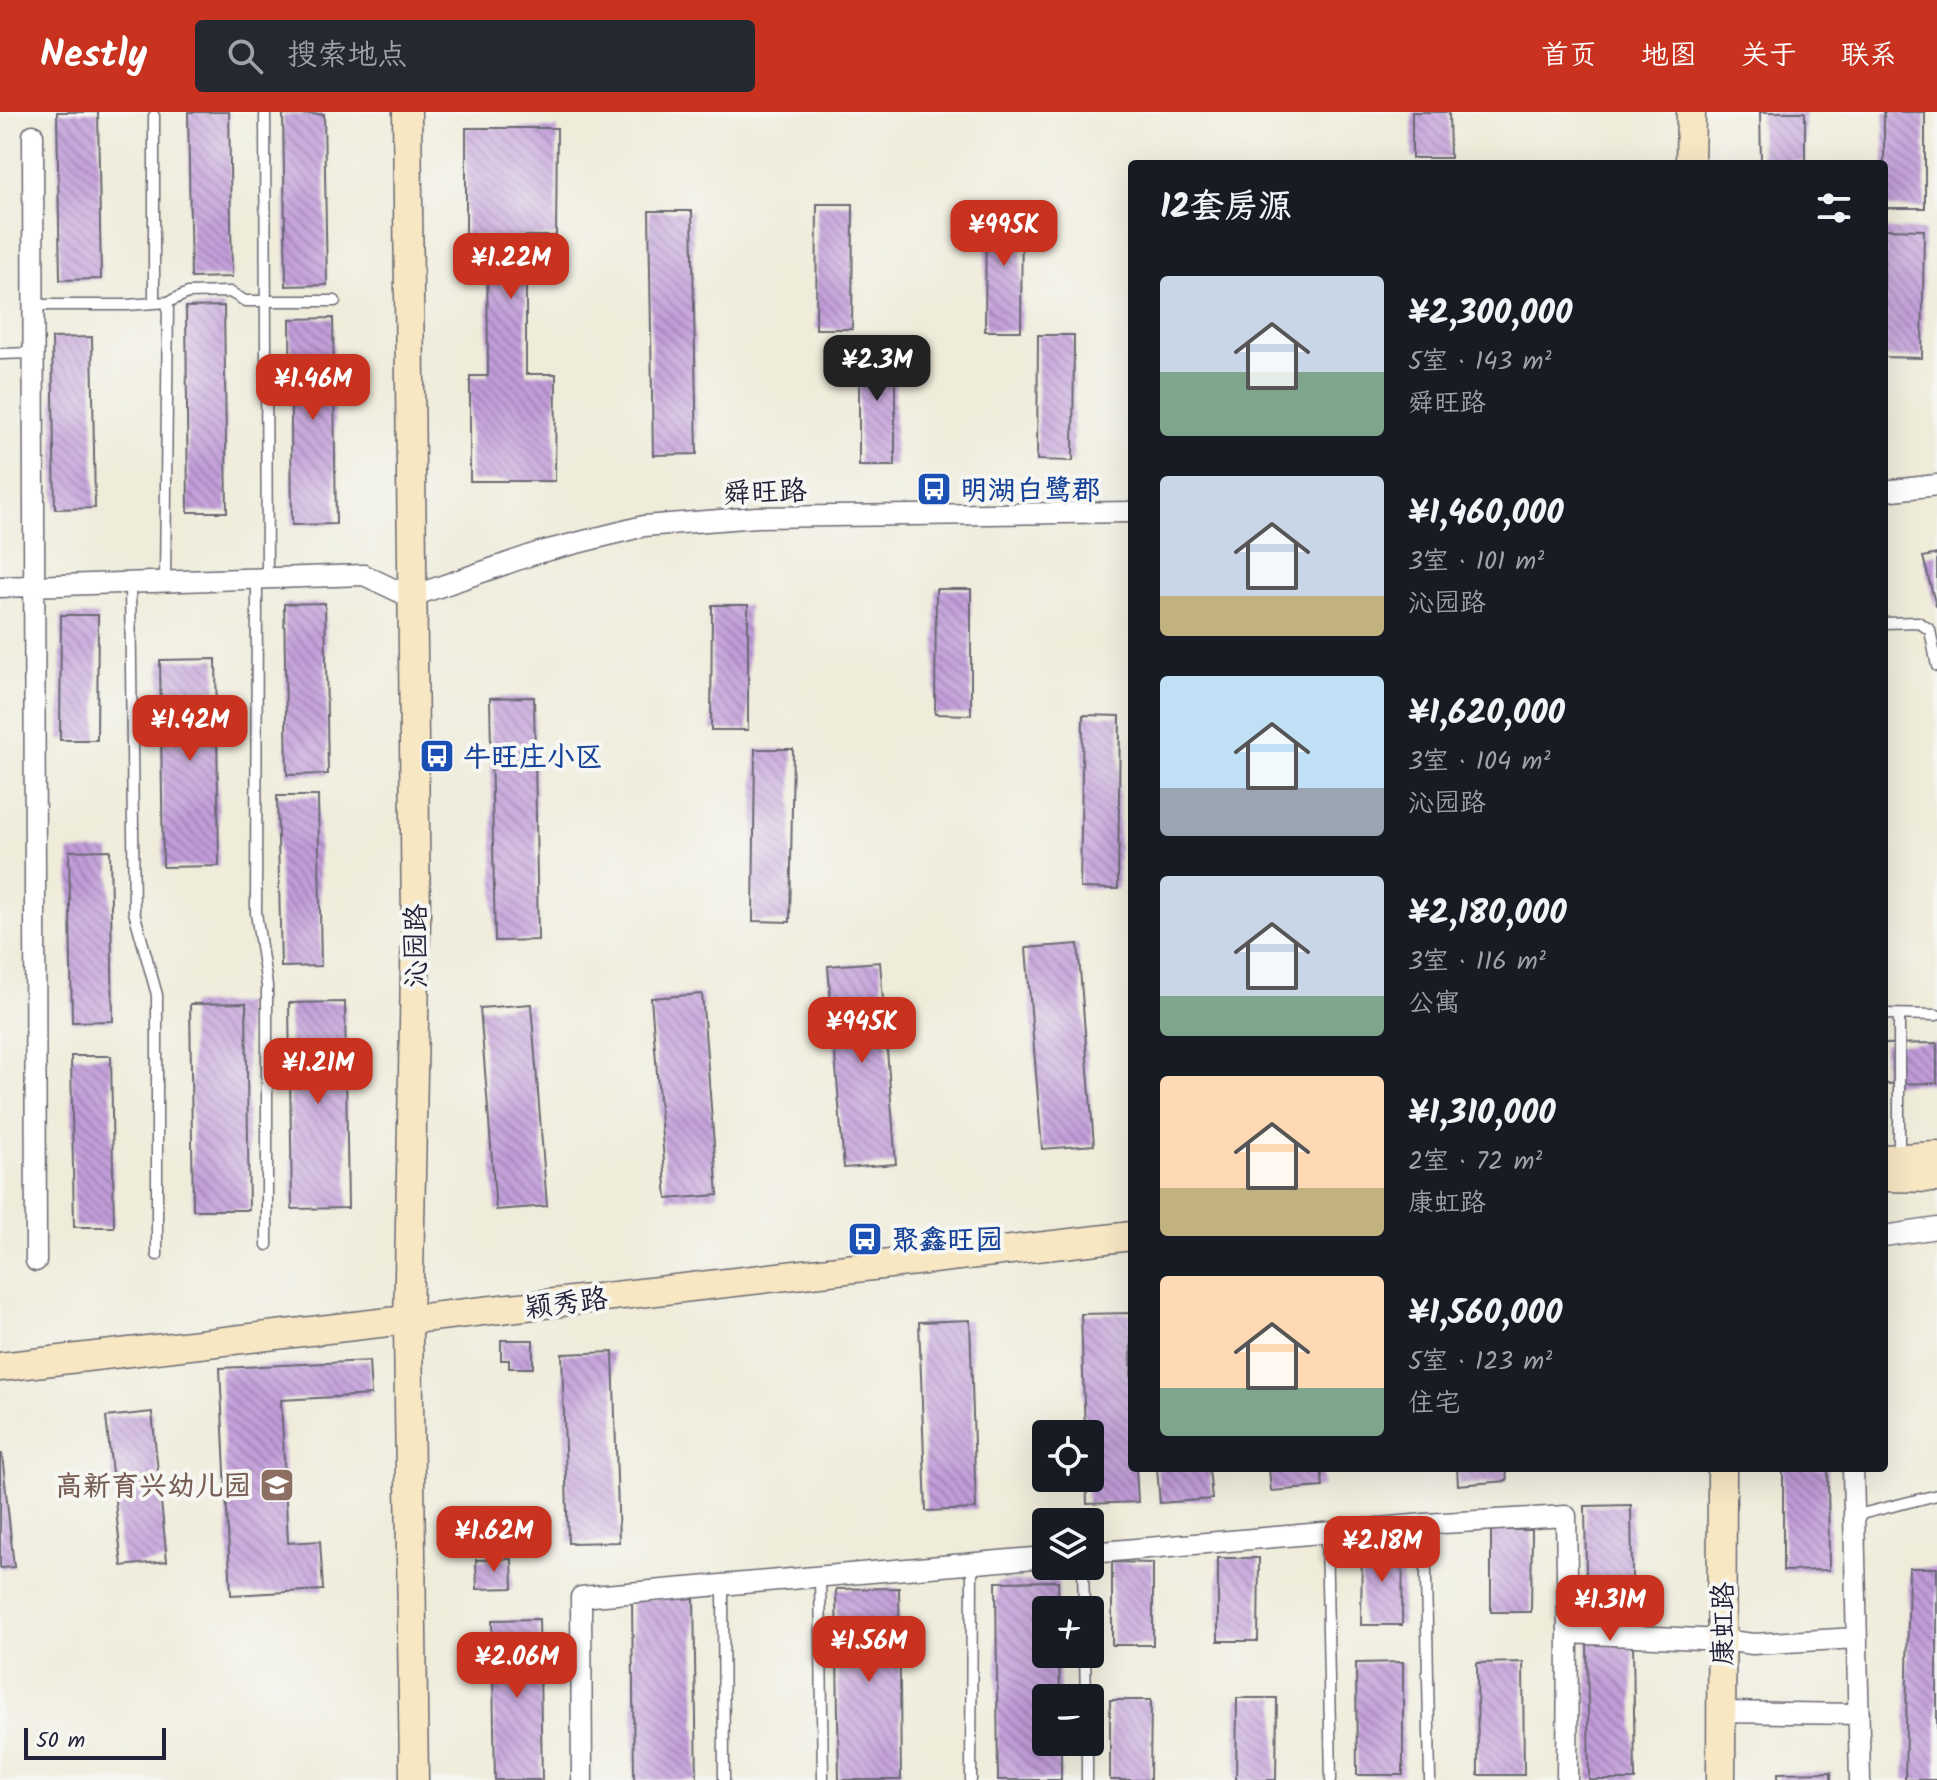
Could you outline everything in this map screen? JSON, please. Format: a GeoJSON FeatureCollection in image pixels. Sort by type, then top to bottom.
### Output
{"type":"FeatureCollection","features":[{"type":"Feature","properties":{"kind":"street","name":"沁园路"},"geometry":{"type":"LineString","coordinates":[[407,112],[416,921],[409,1321],[414,1780]]}},
{"type":"Feature","properties":{"kind":"street"},"geometry":{"type":"LineString","coordinates":[[1690,160],[1691,112]]}},
{"type":"Feature","properties":{"kind":"street"},"geometry":{"type":"LineString","coordinates":[[33,135],[36,1261]]}},
{"type":"Feature","properties":{"kind":"street"},"geometry":{"type":"LineString","coordinates":[[1888,491],[1937,485]]}},
{"type":"Feature","properties":{"kind":"street","name":"舜旺路"},"geometry":{"type":"LineString","coordinates":[[410,597],[537,553],[644,526],[757,517],[1128,512]]}},
{"type":"Feature","properties":{"kind":"street"},"geometry":{"type":"LineString","coordinates":[[0,587],[364,575],[410,597]]}},
{"type":"Feature","properties":{"kind":"street"},"geometry":{"type":"LineString","coordinates":[[1889,1164],[1937,1156]]}},
{"type":"Feature","properties":{"kind":"street"},"geometry":{"type":"LineString","coordinates":[[1889,1164],[1937,1178]]}},
{"type":"Feature","properties":{"kind":"street"},"geometry":{"type":"LineString","coordinates":[[1888,1235],[1937,1228]]}},
{"type":"Feature","properties":{"kind":"street","name":"颖秀路"},"geometry":{"type":"LineString","coordinates":[[0,1367],[1128,1236]]}},
{"type":"Feature","properties":{"kind":"street","name":"康虹路"},"geometry":{"type":"LineString","coordinates":[[1721,1780],[1722,1472]]}},
{"type":"Feature","properties":{"kind":"street"},"geometry":{"type":"LineString","coordinates":[[1853,1472],[1860,1780]]}},
{"type":"Feature","properties":{"kind":"street"},"geometry":{"type":"LineString","coordinates":[[1104,1552],[1425,1524],[1566,1516],[1567,1780]]}},
{"type":"Feature","properties":{"kind":"street"},"geometry":{"type":"LineString","coordinates":[[582,1780],[581,1597],[1032,1559]]}},
{"type":"Feature","properties":{"kind":"street"},"geometry":{"type":"LineString","coordinates":[[1568,1633],[1753,1644],[1857,1638]]}},
{"type":"Feature","properties":{"kind":"street"},"geometry":{"type":"LineString","coordinates":[[1721,1712],[1859,1714]]}},
{"type":"Feature","properties":{"kind":"lane"},"geometry":{"type":"LineString","coordinates":[[154,116],[154,302]]}},
{"type":"Feature","properties":{"kind":"lane"},"geometry":{"type":"LineString","coordinates":[[265,116],[266,301],[256,913],[267,986],[267,1245]]}},
{"type":"Feature","properties":{"kind":"lane"},"geometry":{"type":"LineString","coordinates":[[33,305],[127,305],[168,302],[188,293],[230,292],[245,301],[335,301]]}},
{"type":"Feature","properties":{"kind":"lane"},"geometry":{"type":"LineString","coordinates":[[165,581],[168,302]]}},
{"type":"Feature","properties":{"kind":"lane"},"geometry":{"type":"LineString","coordinates":[[0,354],[33,353]]}},
{"type":"Feature","properties":{"kind":"lane"},"geometry":{"type":"LineString","coordinates":[[130,583],[134,912],[157,995],[157,1255]]}},
{"type":"Feature","properties":{"kind":"lane"},"geometry":{"type":"LineString","coordinates":[[1888,623],[1918,622],[1930,630],[1937,666]]}},
{"type":"Feature","properties":{"kind":"lane"},"geometry":{"type":"LineString","coordinates":[[1888,1014],[1937,1015]]}},
{"type":"Feature","properties":{"kind":"lane"},"geometry":{"type":"LineString","coordinates":[[1889,1164],[1899,1015]]}},
{"type":"Feature","properties":{"kind":"lane"},"geometry":{"type":"LineString","coordinates":[[1853,1516],[1937,1495]]}},
{"type":"Feature","properties":{"kind":"lane"},"geometry":{"type":"LineString","coordinates":[[1425,1524],[1430,1780]]}},
{"type":"Feature","properties":{"kind":"lane"},"geometry":{"type":"LineString","coordinates":[[1326,1532],[1331,1780]]}},
{"type":"Feature","properties":{"kind":"lane"},"geometry":{"type":"LineString","coordinates":[[971,1780],[972,1565]]}},
{"type":"Feature","properties":{"kind":"lane"},"geometry":{"type":"LineString","coordinates":[[820,1577],[823,1780]]}},
{"type":"Feature","properties":{"kind":"lane"},"geometry":{"type":"LineString","coordinates":[[723,1585],[724,1780]]}},
{"type":"Feature","properties":{"kind":"lane"},"geometry":{"type":"LineString","coordinates":[[1087,1756],[1087,1780]]}},
{"type":"Feature","properties":{"kind":"building"},"geometry":{"type":"Polygon","coordinates":[[[57,112],[98,112],[101,279],[60,280],[57,112]]]}},
{"type":"Feature","properties":{"kind":"building"},"geometry":{"type":"Polygon","coordinates":[[[188,112],[229,112],[232,277],[191,278],[188,112]]]}},
{"type":"Feature","properties":{"kind":"building"},"geometry":{"type":"Polygon","coordinates":[[[1412,112],[1449,112],[1450,158],[1412,158],[1412,112]]]}},
{"type":"Feature","properties":{"kind":"building"},"geometry":{"type":"Polygon","coordinates":[[[1760,112],[1805,112],[1805,160],[1761,160],[1760,112]]]}},
{"type":"Feature","properties":{"kind":"building"},"geometry":{"type":"Polygon","coordinates":[[[1884,112],[1925,112],[1925,208],[1888,208],[1888,160],[1884,160],[1884,112]]]}},
{"type":"Feature","properties":{"kind":"building"},"geometry":{"type":"Polygon","coordinates":[[[324,114],[327,285],[286,286],[283,115],[324,114]]]}},
{"type":"Feature","properties":{"kind":"building"},"geometry":{"type":"Polygon","coordinates":[[[466,128],[557,128],[556,236],[526,236],[526,374],[556,374],[555,481],[470,481],[470,376],[488,376],[487,236],[466,236],[466,128]]]}},
{"type":"Feature","properties":{"kind":"building"},"geometry":{"type":"Polygon","coordinates":[[[817,204],[853,204],[852,329],[816,329],[817,204]]]}},
{"type":"Feature","properties":{"kind":"building"},"geometry":{"type":"Polygon","coordinates":[[[986,206],[1022,206],[1021,331],[985,331],[986,206]]]}},
{"type":"Feature","properties":{"kind":"building"},"geometry":{"type":"Polygon","coordinates":[[[649,211],[692,211],[697,454],[653,455],[649,211]]]}},
{"type":"Feature","properties":{"kind":"building"},"geometry":{"type":"Polygon","coordinates":[[[1888,229],[1924,230],[1922,358],[1888,357],[1888,229]]]}},
{"type":"Feature","properties":{"kind":"building"},"geometry":{"type":"Polygon","coordinates":[[[224,306],[227,512],[188,512],[186,307],[224,306]]]}},
{"type":"Feature","properties":{"kind":"building"},"geometry":{"type":"Polygon","coordinates":[[[333,318],[336,524],[292,525],[290,319],[333,318]]]}},
{"type":"Feature","properties":{"kind":"building"},"geometry":{"type":"Polygon","coordinates":[[[1038,335],[1074,335],[1073,461],[1037,460],[1038,335]]]}},
{"type":"Feature","properties":{"kind":"building"},"geometry":{"type":"Polygon","coordinates":[[[92,337],[95,508],[55,509],[52,338],[92,337]]]}},
{"type":"Feature","properties":{"kind":"building"},"geometry":{"type":"Polygon","coordinates":[[[895,340],[895,466],[859,466],[859,341],[895,340]]]}},
{"type":"Feature","properties":{"kind":"building"},"geometry":{"type":"Polygon","coordinates":[[[1937,554],[1937,606],[1936,606],[1923,557],[1937,554]]]}},
{"type":"Feature","properties":{"kind":"building"},"geometry":{"type":"Polygon","coordinates":[[[936,589],[971,589],[971,715],[935,714],[936,589]]]}},
{"type":"Feature","properties":{"kind":"building"},"geometry":{"type":"Polygon","coordinates":[[[325,603],[328,774],[287,775],[284,604],[325,603]]]}},
{"type":"Feature","properties":{"kind":"building"},"geometry":{"type":"Polygon","coordinates":[[[712,605],[748,605],[748,730],[711,730],[712,605]]]}},
{"type":"Feature","properties":{"kind":"building"},"geometry":{"type":"Polygon","coordinates":[[[61,615],[98,615],[97,740],[60,740],[61,615]]]}},
{"type":"Feature","properties":{"kind":"building"},"geometry":{"type":"Polygon","coordinates":[[[216,659],[219,866],[163,867],[160,660],[216,659]]]}},
{"type":"Feature","properties":{"kind":"building"},"geometry":{"type":"Polygon","coordinates":[[[534,697],[538,940],[495,941],[490,698],[534,697]]]}},
{"type":"Feature","properties":{"kind":"building"},"geometry":{"type":"Polygon","coordinates":[[[1083,715],[1120,716],[1118,889],[1080,888],[1083,715]]]}},
{"type":"Feature","properties":{"kind":"building"},"geometry":{"type":"Polygon","coordinates":[[[755,749],[793,749],[790,922],[753,921],[755,749]]]}},
{"type":"Feature","properties":{"kind":"building"},"geometry":{"type":"Polygon","coordinates":[[[277,796],[318,796],[321,966],[281,967],[277,796]]]}},
{"type":"Feature","properties":{"kind":"building"},"geometry":{"type":"Polygon","coordinates":[[[110,850],[113,1021],[72,1022],[69,851],[110,850]]]}},
{"type":"Feature","properties":{"kind":"building"},"geometry":{"type":"Polygon","coordinates":[[[1078,944],[1094,1145],[1042,1149],[1026,948],[1078,944]]]}},
{"type":"Feature","properties":{"kind":"building"},"geometry":{"type":"Polygon","coordinates":[[[880,962],[896,1164],[844,1168],[828,966],[880,962]]]}},
{"type":"Feature","properties":{"kind":"building"},"geometry":{"type":"Polygon","coordinates":[[[702,994],[718,1195],[667,1199],[651,998],[702,994]]]}},
{"type":"Feature","properties":{"kind":"building"},"geometry":{"type":"Polygon","coordinates":[[[345,1002],[348,1208],[292,1209],[289,1003],[345,1002]]]}},
{"type":"Feature","properties":{"kind":"building"},"geometry":{"type":"Polygon","coordinates":[[[246,1003],[249,1210],[193,1210],[190,1004],[246,1003]]]}},
{"type":"Feature","properties":{"kind":"building"},"geometry":{"type":"Polygon","coordinates":[[[531,1004],[547,1206],[496,1210],[480,1008],[531,1004]]]}},
{"type":"Feature","properties":{"kind":"building"},"geometry":{"type":"Polygon","coordinates":[[[1937,1043],[1937,1083],[1888,1084],[1888,1044],[1937,1043]]]}},
{"type":"Feature","properties":{"kind":"building"},"geometry":{"type":"Polygon","coordinates":[[[71,1056],[111,1056],[114,1227],[74,1227],[71,1056]]]}},
{"type":"Feature","properties":{"kind":"building"},"geometry":{"type":"Polygon","coordinates":[[[1128,1313],[1128,1472],[1136,1472],[1138,1502],[1087,1504],[1087,1492],[1104,1492],[1104,1420],[1085,1420],[1081,1314],[1128,1313]]]}},
{"type":"Feature","properties":{"kind":"building"},"geometry":{"type":"Polygon","coordinates":[[[970,1320],[976,1509],[926,1511],[919,1322],[970,1320]]]}},
{"type":"Feature","properties":{"kind":"building"},"geometry":{"type":"Polygon","coordinates":[[[501,1340],[533,1340],[533,1368],[509,1368],[509,1360],[501,1360],[501,1340]]]}},
{"type":"Feature","properties":{"kind":"building"},"geometry":{"type":"Polygon","coordinates":[[[613,1352],[619,1542],[568,1543],[562,1354],[613,1352]]]}},
{"type":"Feature","properties":{"kind":"building"},"geometry":{"type":"Polygon","coordinates":[[[369,1361],[371,1395],[281,1400],[288,1543],[320,1541],[323,1590],[231,1595],[220,1368],[369,1361]]]}},
{"type":"Feature","properties":{"kind":"building"},"geometry":{"type":"Polygon","coordinates":[[[152,1412],[167,1561],[122,1566],[106,1417],[152,1412]]]}},
{"type":"Feature","properties":{"kind":"building"},"geometry":{"type":"Polygon","coordinates":[[[0,1454],[14,1567],[0,1568],[0,1454]]]}},
{"type":"Feature","properties":{"kind":"building"},"geometry":{"type":"Polygon","coordinates":[[[1157,1472],[1209,1472],[1212,1499],[1160,1503],[1157,1472]]]}},
{"type":"Feature","properties":{"kind":"building"},"geometry":{"type":"Polygon","coordinates":[[[1269,1472],[1321,1472],[1323,1487],[1271,1491],[1269,1472]]]}},
{"type":"Feature","properties":{"kind":"building"},"geometry":{"type":"Polygon","coordinates":[[[1457,1472],[1506,1472],[1507,1481],[1458,1485],[1457,1472]]]}},
{"type":"Feature","properties":{"kind":"building"},"geometry":{"type":"Polygon","coordinates":[[[1783,1472],[1828,1472],[1829,1570],[1783,1571],[1783,1472]]]}},
{"type":"Feature","properties":{"kind":"building"},"geometry":{"type":"Polygon","coordinates":[[[1631,1505],[1635,1780],[1589,1780],[1585,1506],[1631,1505]]]}},
{"type":"Feature","properties":{"kind":"building"},"geometry":{"type":"Polygon","coordinates":[[[1491,1530],[1532,1530],[1531,1612],[1491,1612],[1491,1530]]]}},
{"type":"Feature","properties":{"kind":"building"},"geometry":{"type":"Polygon","coordinates":[[[1362,1542],[1403,1542],[1402,1625],[1361,1625],[1362,1542]]]}},
{"type":"Feature","properties":{"kind":"building"},"geometry":{"type":"Polygon","coordinates":[[[1218,1558],[1259,1558],[1258,1641],[1218,1641],[1218,1558]]]}},
{"type":"Feature","properties":{"kind":"building"},"geometry":{"type":"Polygon","coordinates":[[[512,1559],[513,1588],[477,1589],[476,1560],[512,1559]]]}},
{"type":"Feature","properties":{"kind":"building"},"geometry":{"type":"Polygon","coordinates":[[[1112,1562],[1153,1563],[1153,1645],[1112,1645],[1112,1562]]]}},
{"type":"Feature","properties":{"kind":"building"},"geometry":{"type":"Polygon","coordinates":[[[1909,1568],[1937,1568],[1937,1780],[1905,1780],[1909,1568]]]}},
{"type":"Feature","properties":{"kind":"building"},"geometry":{"type":"Polygon","coordinates":[[[1058,1581],[1059,1596],[1032,1596],[1032,1668],[1059,1668],[1060,1684],[1032,1684],[1032,1756],[1061,1756],[1061,1780],[998,1780],[996,1582],[1058,1581]]]}},
{"type":"Feature","properties":{"kind":"building"},"geometry":{"type":"Polygon","coordinates":[[[899,1588],[901,1780],[839,1780],[836,1589],[899,1588]]]}},
{"type":"Feature","properties":{"kind":"building"},"geometry":{"type":"Polygon","coordinates":[[[694,1598],[697,1780],[634,1780],[632,1599],[694,1598]]]}},
{"type":"Feature","properties":{"kind":"building"},"geometry":{"type":"Polygon","coordinates":[[[539,1619],[542,1780],[495,1780],[492,1620],[539,1619]]]}},
{"type":"Feature","properties":{"kind":"building"},"geometry":{"type":"Polygon","coordinates":[[[1403,1662],[1403,1775],[1357,1775],[1356,1663],[1403,1662]]]}},
{"type":"Feature","properties":{"kind":"building"},"geometry":{"type":"Polygon","coordinates":[[[1523,1662],[1524,1775],[1478,1775],[1477,1663],[1523,1662]]]}},
{"type":"Feature","properties":{"kind":"building"},"geometry":{"type":"Polygon","coordinates":[[[1237,1698],[1277,1698],[1276,1780],[1236,1780],[1237,1698]]]}},
{"type":"Feature","properties":{"kind":"building"},"geometry":{"type":"Polygon","coordinates":[[[1110,1700],[1151,1700],[1150,1780],[1110,1780],[1110,1700]]]}},
{"type":"Feature","properties":{"kind":"building"},"geometry":{"type":"Polygon","coordinates":[[[1831,1772],[1831,1780],[1778,1780],[1778,1773],[1831,1772]]]}},
{"type":"Feature","properties":{"kind":"place","name":"明湖白鹭郡"},"geometry":{"type":"Point","coordinates":[934,489]}},
{"type":"Feature","properties":{"kind":"place","name":"牛旺庄小区"},"geometry":{"type":"Point","coordinates":[437,756]}},
{"type":"Feature","properties":{"kind":"place","name":"聚鑫旺园"},"geometry":{"type":"Point","coordinates":[865,1239]}},
{"type":"Feature","properties":{"kind":"place","name":"高新育兴幼儿园"},"geometry":{"type":"Point","coordinates":[277,1485]}}]}
